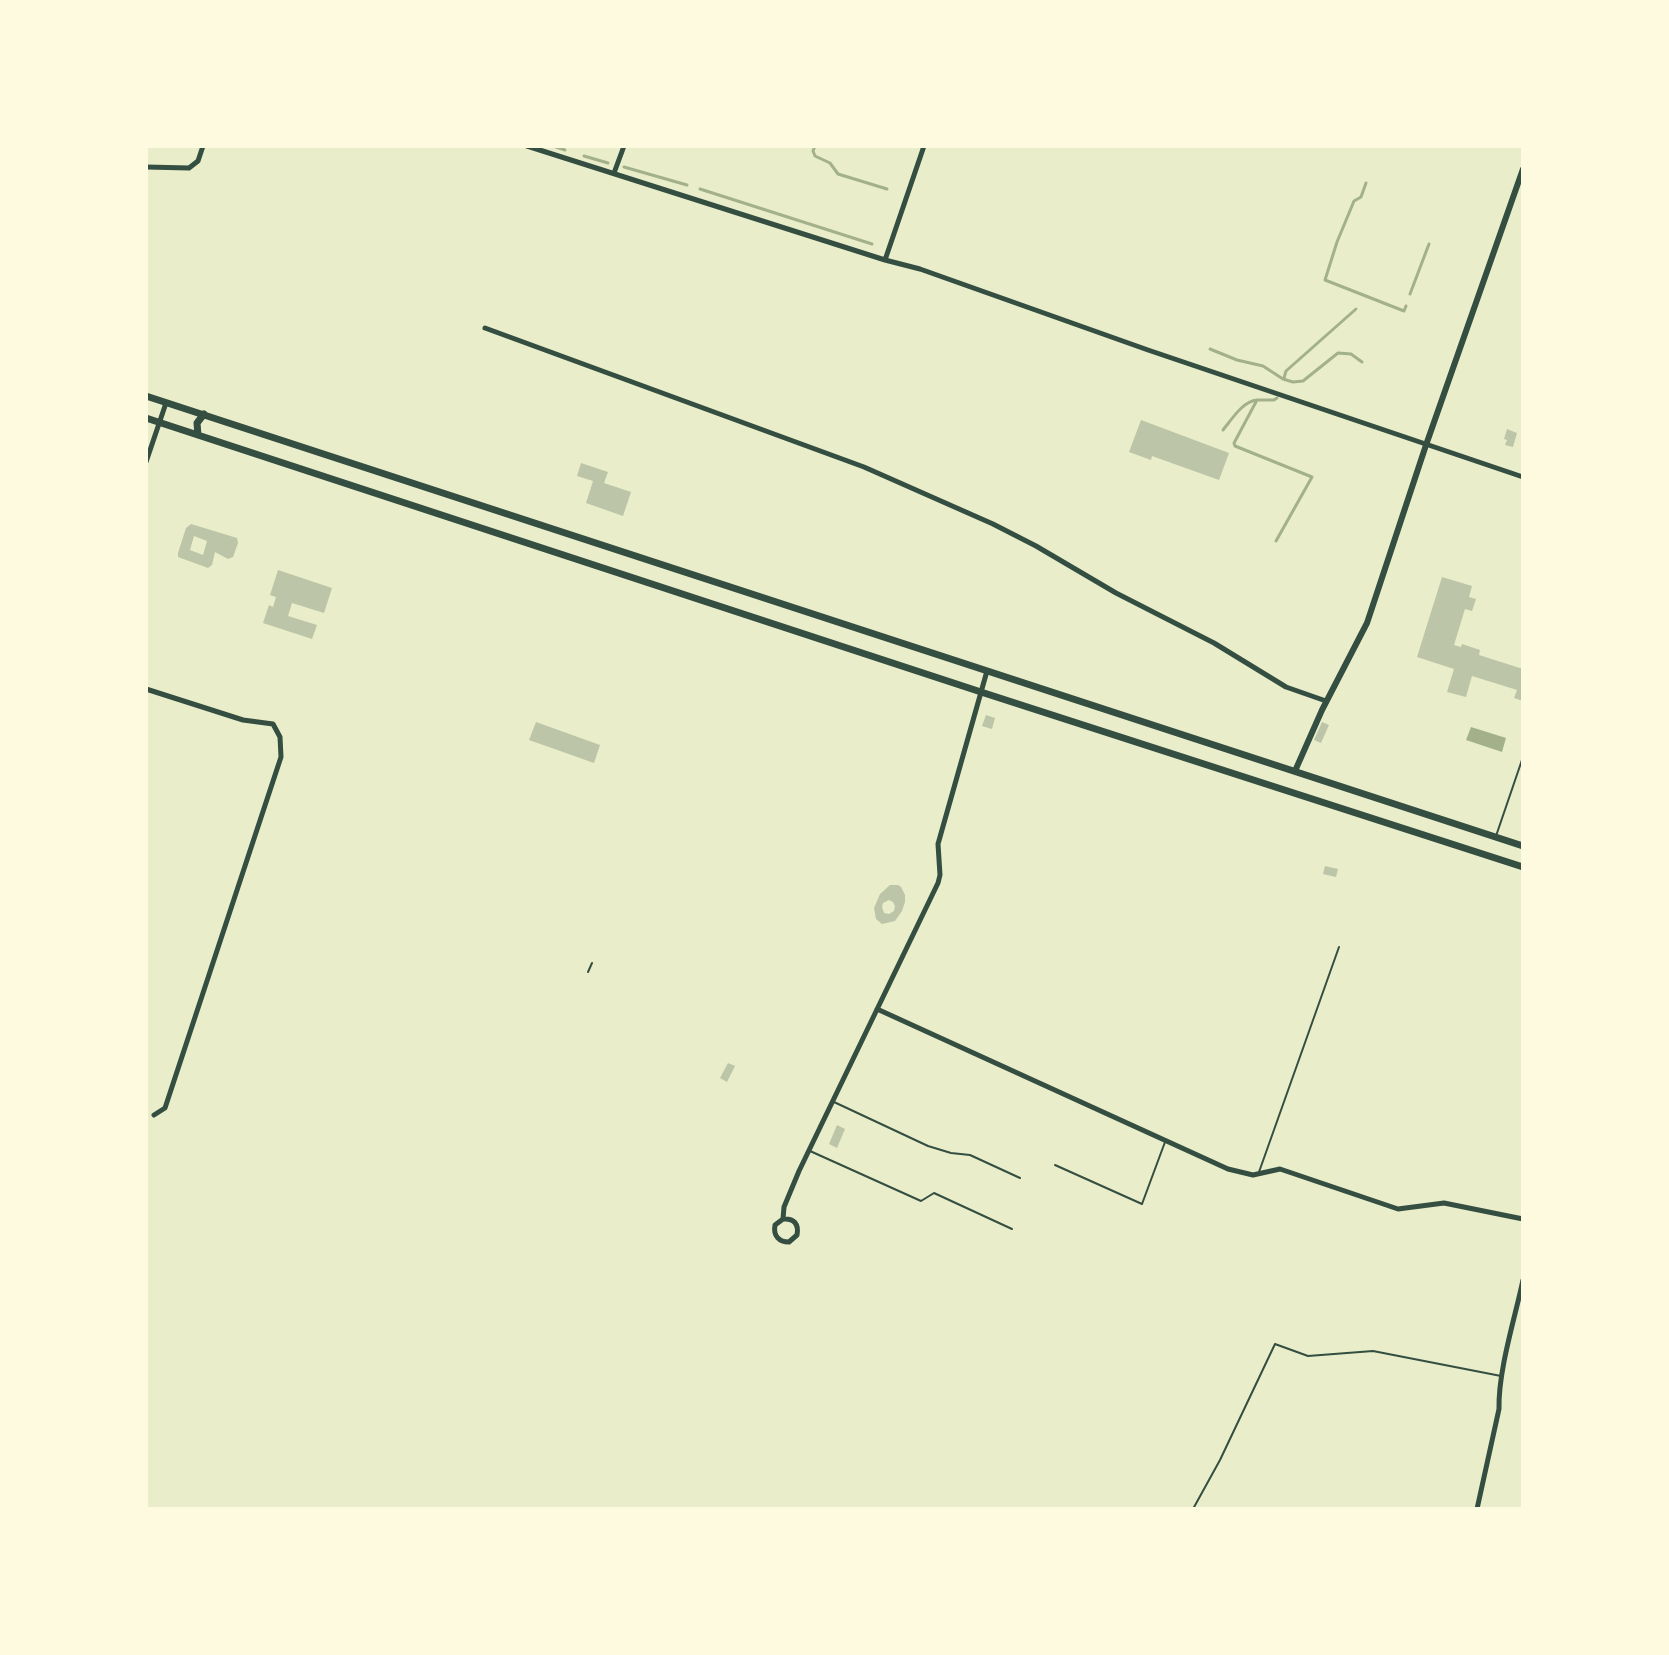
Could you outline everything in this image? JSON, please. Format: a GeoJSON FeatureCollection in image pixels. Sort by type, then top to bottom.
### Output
{"type":"FeatureCollection","features":[{"type":"Feature","properties":{"kind":"main road"},"geometry":{"type":"LineString","coordinates":[[146,396],[1523,846]]}},
{"type":"Feature","properties":{"kind":"main road"},"geometry":{"type":"LineString","coordinates":[[198,435],[197,423],[204,414]]}},
{"type":"Feature","properties":{"kind":"main road"},"geometry":{"type":"LineString","coordinates":[[146,418],[1523,867]]}},
{"type":"Feature","properties":{"kind":"street"},"geometry":{"type":"LineString","coordinates":[[146,167],[189,168],[198,161],[203,146]]}},
{"type":"Feature","properties":{"kind":"street"},"geometry":{"type":"LineString","coordinates":[[527,146],[920,269],[1523,477]]}},
{"type":"Feature","properties":{"kind":"street"},"geometry":{"type":"LineString","coordinates":[[614,173],[624,146]]}},
{"type":"Feature","properties":{"kind":"street"},"geometry":{"type":"LineString","coordinates":[[885,260],[924,146]]}},
{"type":"Feature","properties":{"kind":"street"},"geometry":{"type":"LineString","coordinates":[[1295,771],[1326,701],[1367,623],[1523,169]]}},
{"type":"Feature","properties":{"kind":"street"},"geometry":{"type":"LineString","coordinates":[[485,328],[864,467],[958,508],[1036,546],[1116,593],[1214,643],[1286,687],[1326,701]]}},
{"type":"Feature","properties":{"kind":"street"},"geometry":{"type":"LineString","coordinates":[[146,462],[166,402]]}},
{"type":"Feature","properties":{"kind":"street"},"geometry":{"type":"LineString","coordinates":[[783,1219],[784,1207],[809,1151],[938,883],[938,844],[987,670]]}},
{"type":"Feature","properties":{"kind":"street"},"geometry":{"type":"LineString","coordinates":[[146,689],[243,720],[273,724],[280,737],[281,757],[165,1108],[154,1115]]}},
{"type":"Feature","properties":{"kind":"street"},"geometry":{"type":"LineString","coordinates":[[877,1009],[1228,1169],[1247,1175],[1280,1169],[1398,1209],[1444,1203],[1523,1219]]}},
{"type":"Feature","properties":{"kind":"street"},"geometry":{"type":"LineString","coordinates":[[783,1219],[793,1220],[798,1230],[789,1242],[779,1240],[774,1231],[778,1221],[783,1219]]}},
{"type":"Feature","properties":{"kind":"street"},"geometry":{"type":"LineString","coordinates":[[1477,1509],[1523,1280]]}},
{"type":"Feature","properties":{"kind":"lane"},"geometry":{"type":"LineString","coordinates":[[1496,837],[1523,757]]}},
{"type":"Feature","properties":{"kind":"lane"},"geometry":{"type":"LineString","coordinates":[[1259,1172],[1339,947]]}},
{"type":"Feature","properties":{"kind":"lane"},"geometry":{"type":"LineString","coordinates":[[588,972],[592,963]]}},
{"type":"Feature","properties":{"kind":"lane"},"geometry":{"type":"LineString","coordinates":[[833,1102],[928,1146],[970,1155],[1020,1178]]}},
{"type":"Feature","properties":{"kind":"lane"},"geometry":{"type":"LineString","coordinates":[[1055,1165],[1142,1204],[1165,1141]]}},
{"type":"Feature","properties":{"kind":"lane"},"geometry":{"type":"LineString","coordinates":[[809,1151],[921,1201],[934,1193],[1012,1229]]}},
{"type":"Feature","properties":{"kind":"lane"},"geometry":{"type":"LineString","coordinates":[[1193,1509],[1275,1344],[1308,1356],[1373,1351],[1502,1376]]}},
{"type":"Feature","properties":{"kind":"shaded area"},"geometry":{"type":"Polygon","coordinates":[[[1471,727],[1506,738],[1502,752],[1466,740],[1471,727]]]}},
{"type":"Feature","properties":{"kind":"building"},"geometry":{"type":"Polygon","coordinates":[[[1141,420],[1229,453],[1219,480],[1152,456],[1151,460],[1129,452],[1141,420]]]}},
{"type":"Feature","properties":{"kind":"building"},"geometry":{"type":"Polygon","coordinates":[[[1507,429],[1517,433],[1513,447],[1505,445],[1507,429]]]}},
{"type":"Feature","properties":{"kind":"building"},"geometry":{"type":"Polygon","coordinates":[[[581,463],[608,472],[604,483],[631,492],[623,516],[586,503],[593,481],[577,476],[581,463]]]}},
{"type":"Feature","properties":{"kind":"building"},"geometry":{"type":"Polygon","coordinates":[[[191,524],[237,538],[233,557],[228,559],[215,552],[212,565],[208,568],[178,557],[186,528],[191,524]],[[194,536],[190,550],[203,555],[207,541],[194,536]]]}},
{"type":"Feature","properties":{"kind":"building"},"geometry":{"type":"Polygon","coordinates":[[[278,570],[332,588],[324,613],[292,603],[288,616],[317,625],[312,639],[263,623],[269,605],[273,607],[276,597],[270,595],[278,570]]]}},
{"type":"Feature","properties":{"kind":"building"},"geometry":{"type":"Polygon","coordinates":[[[1442,577],[1472,586],[1469,597],[1476,599],[1472,611],[1465,609],[1454,645],[1461,647],[1462,644],[1480,650],[1479,655],[1523,669],[1523,701],[1514,698],[1517,690],[1472,676],[1466,697],[1447,692],[1454,669],[1417,657],[1442,577]]]}},
{"type":"Feature","properties":{"kind":"building"},"geometry":{"type":"Polygon","coordinates":[[[986,715],[995,718],[992,729],[982,726],[986,715]]]}},
{"type":"Feature","properties":{"kind":"building"},"geometry":{"type":"Polygon","coordinates":[[[536,722],[600,745],[594,763],[529,740],[536,722]]]}},
{"type":"Feature","properties":{"kind":"building"},"geometry":{"type":"Polygon","coordinates":[[[1322,722],[1329,725],[1321,743],[1314,740],[1322,722]]]}},
{"type":"Feature","properties":{"kind":"building"},"geometry":{"type":"Polygon","coordinates":[[[1325,866],[1338,869],[1336,877],[1323,874],[1325,866]]]}},
{"type":"Feature","properties":{"kind":"building"},"geometry":{"type":"Polygon","coordinates":[[[890,885],[901,887],[905,902],[895,921],[882,924],[876,919],[874,908],[880,894],[890,885]],[[893,902],[883,903],[884,913],[894,911],[893,902]]]}},
{"type":"Feature","properties":{"kind":"building"},"geometry":{"type":"Polygon","coordinates":[[[728,1063],[735,1066],[727,1082],[720,1078],[728,1063]]]}},
{"type":"Feature","properties":{"kind":"building"},"geometry":{"type":"Polygon","coordinates":[[[837,1125],[845,1129],[837,1148],[829,1144],[837,1125]]]}},
{"type":"Feature","properties":{"kind":"waterway"},"geometry":{"type":"LineString","coordinates":[[553,146],[565,150]]}},
{"type":"Feature","properties":{"kind":"waterway"},"geometry":{"type":"LineString","coordinates":[[815,146],[815,156],[830,163],[838,174],[887,189]]}},
{"type":"Feature","properties":{"kind":"waterway"},"geometry":{"type":"LineString","coordinates":[[584,156],[608,163]]}},
{"type":"Feature","properties":{"kind":"waterway"},"geometry":{"type":"LineString","coordinates":[[624,167],[687,185]]}},
{"type":"Feature","properties":{"kind":"waterway"},"geometry":{"type":"LineString","coordinates":[[1366,183],[1361,197],[1354,201],[1325,280],[1404,311],[1406,306]]}},
{"type":"Feature","properties":{"kind":"waterway"},"geometry":{"type":"LineString","coordinates":[[700,189],[872,244]]}},
{"type":"Feature","properties":{"kind":"waterway"},"geometry":{"type":"LineString","coordinates":[[1410,294],[1429,244]]}},
{"type":"Feature","properties":{"kind":"waterway"},"geometry":{"type":"LineString","coordinates":[[1284,378],[1286,371],[1356,309]]}},
{"type":"Feature","properties":{"kind":"waterway"},"geometry":{"type":"LineString","coordinates":[[1210,349],[1263,366],[1293,382],[1303,381],[1338,353],[1351,354],[1362,362]]}},
{"type":"Feature","properties":{"kind":"waterway"},"geometry":{"type":"LineString","coordinates":[[1276,541],[1312,477],[1234,443],[1257,400],[1277,398]]}},
{"type":"Feature","properties":{"kind":"waterway"},"geometry":{"type":"LineString","coordinates":[[1223,430],[1242,407],[1257,400]]}}]}
